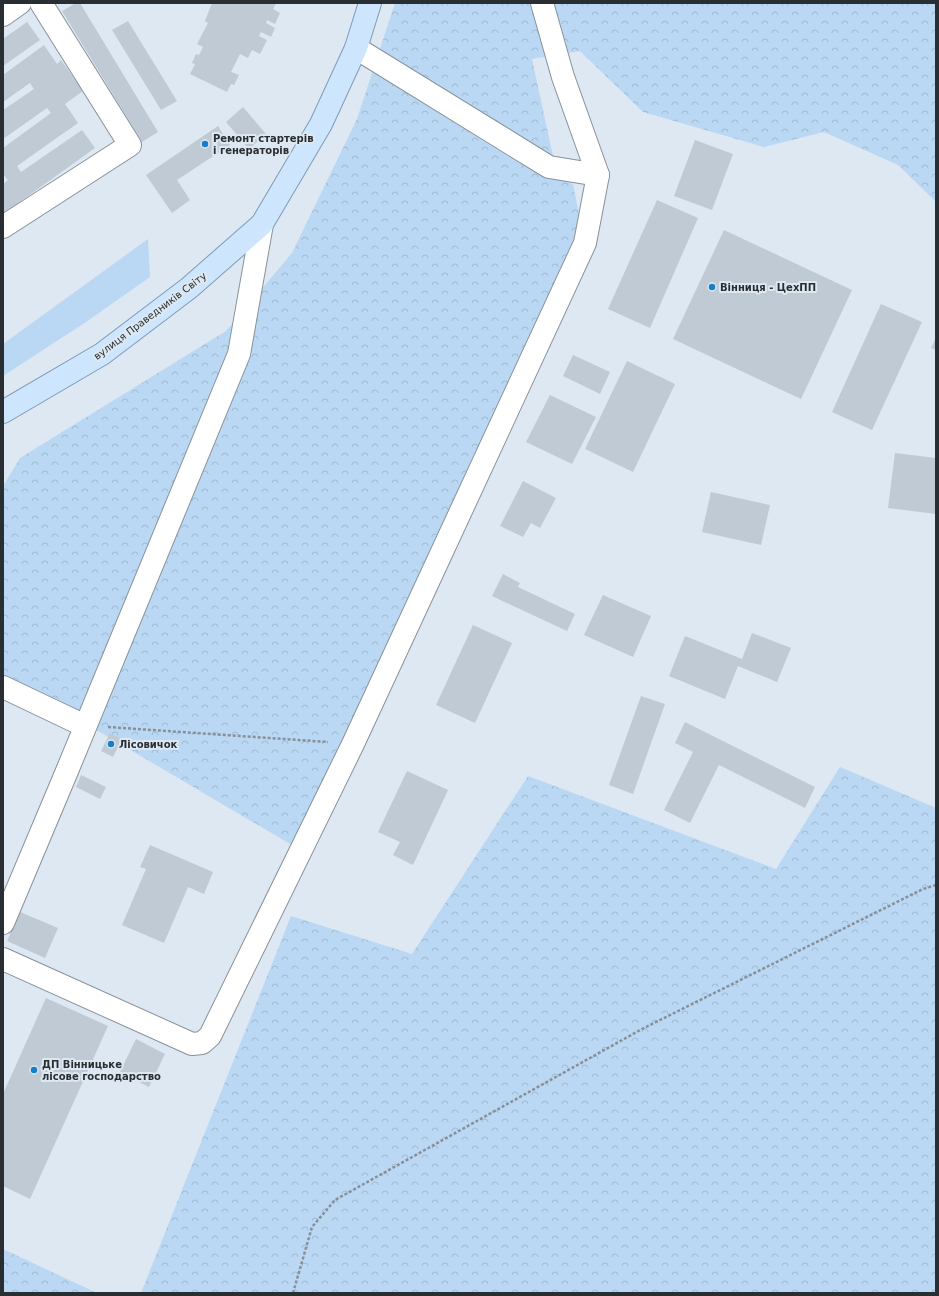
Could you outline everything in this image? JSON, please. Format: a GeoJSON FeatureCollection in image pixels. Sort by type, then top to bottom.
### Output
{"type":"FeatureCollection","features":[{"type":"Feature","properties":{"kind":"main road","name":"вулиця Праведників Світу"},"geometry":{"type":"LineString","coordinates":[[3,412],[102,354],[189,288],[262,224],[321,124],[356,48],[370,3]]}},
{"type":"Feature","properties":{"kind":"lane"},"geometry":{"type":"LineString","coordinates":[[3,15],[20,3]]}},
{"type":"Feature","properties":{"kind":"lane"},"geometry":{"type":"LineString","coordinates":[[3,227],[130,145],[41,3]]}},
{"type":"Feature","properties":{"kind":"lane"},"geometry":{"type":"LineString","coordinates":[[3,959],[192,1044],[202,1043],[210,1036],[302,851],[353,744],[585,243],[598,175],[562,76],[542,3]]}},
{"type":"Feature","properties":{"kind":"lane"},"geometry":{"type":"LineString","coordinates":[[356,48],[549,166],[598,175]]}},
{"type":"Feature","properties":{"kind":"lane"},"geometry":{"type":"LineString","coordinates":[[3,923],[239,354],[262,224]]}},
{"type":"Feature","properties":{"kind":"lane"},"geometry":{"type":"LineString","coordinates":[[3,687],[85,726]]}},
{"type":"Feature","properties":{"kind":"path"},"geometry":{"type":"LineString","coordinates":[[85,726],[353,744]]}},
{"type":"Feature","properties":{"kind":"path"},"geometry":{"type":"LineString","coordinates":[[292,1293],[312,1227],[335,1200],[642,1029],[923,889],[936,886]]}},
{"type":"Feature","properties":{"kind":"green space"},"geometry":{"type":"Polygon","coordinates":[[[395,3],[936,3],[936,202],[898,165],[824,132],[764,147],[643,112],[580,51],[532,59],[553,156],[546,172],[573,184],[585,243],[302,851],[3,675],[3,486],[20,458],[226,331],[292,253],[357,119],[395,3]]]}},
{"type":"Feature","properties":{"kind":"green space"},"geometry":{"type":"Polygon","coordinates":[[[148,239],[150,277],[86,322],[3,376],[3,344],[148,239]]]}},
{"type":"Feature","properties":{"kind":"green space"},"geometry":{"type":"Polygon","coordinates":[[[840,767],[936,808],[936,1293],[141,1293],[291,916],[412,954],[528,776],[776,869],[840,767]]]}},
{"type":"Feature","properties":{"kind":"green space"},"geometry":{"type":"Polygon","coordinates":[[[3,1249],[97,1293],[3,1293],[3,1249]]]}},
{"type":"Feature","properties":{"kind":"building"},"geometry":{"type":"Polygon","coordinates":[[[76,3],[80,3],[158,132],[142,142],[62,11],[76,3]]]}},
{"type":"Feature","properties":{"kind":"building"},"geometry":{"type":"Polygon","coordinates":[[[212,3],[276,3],[273,9],[280,13],[275,24],[267,20],[266,23],[275,28],[271,37],[261,32],[259,36],[267,40],[260,54],[252,50],[248,58],[240,54],[231,72],[239,75],[234,85],[231,84],[227,92],[190,74],[195,64],[192,63],[196,54],[199,55],[203,47],[197,44],[208,23],[205,21],[212,3]]]}},
{"type":"Feature","properties":{"kind":"building"},"geometry":{"type":"Polygon","coordinates":[[[128,21],[177,101],[161,110],[112,30],[128,21]]]}},
{"type":"Feature","properties":{"kind":"building"},"geometry":{"type":"Polygon","coordinates":[[[27,22],[40,40],[3,66],[3,39],[27,22]]]}},
{"type":"Feature","properties":{"kind":"building"},"geometry":{"type":"Polygon","coordinates":[[[44,45],[57,64],[61,60],[83,91],[65,104],[78,123],[17,166],[21,172],[82,130],[95,148],[3,214],[3,184],[8,180],[4,175],[3,176],[3,148],[51,113],[47,108],[3,139],[3,110],[34,89],[30,83],[3,102],[3,75],[44,45]]]}},
{"type":"Feature","properties":{"kind":"building"},"geometry":{"type":"Polygon","coordinates":[[[243,107],[266,134],[249,149],[226,122],[243,107]]]}},
{"type":"Feature","properties":{"kind":"building"},"geometry":{"type":"Polygon","coordinates":[[[218,126],[230,145],[177,180],[190,200],[172,213],[146,175],[218,126]]]}},
{"type":"Feature","properties":{"kind":"building"},"geometry":{"type":"Polygon","coordinates":[[[695,140],[733,154],[712,210],[674,196],[695,140]]]}},
{"type":"Feature","properties":{"kind":"building"},"geometry":{"type":"Polygon","coordinates":[[[657,200],[698,218],[650,328],[608,309],[657,200]]]}},
{"type":"Feature","properties":{"kind":"building"},"geometry":{"type":"Polygon","coordinates":[[[724,230],[852,290],[801,399],[673,339],[724,230]]]}},
{"type":"Feature","properties":{"kind":"building"},"geometry":{"type":"Polygon","coordinates":[[[881,304],[922,322],[872,430],[832,412],[881,304]]]}},
{"type":"Feature","properties":{"kind":"building"},"geometry":{"type":"Polygon","coordinates":[[[936,338],[936,350],[931,348],[936,338]]]}},
{"type":"Feature","properties":{"kind":"building"},"geometry":{"type":"Polygon","coordinates":[[[573,355],[610,372],[600,394],[563,376],[573,355]]]}},
{"type":"Feature","properties":{"kind":"building"},"geometry":{"type":"Polygon","coordinates":[[[627,361],[675,384],[633,472],[585,449],[627,361]]]}},
{"type":"Feature","properties":{"kind":"building"},"geometry":{"type":"Polygon","coordinates":[[[550,395],[596,417],[572,464],[526,442],[550,395]]]}},
{"type":"Feature","properties":{"kind":"building"},"geometry":{"type":"Polygon","coordinates":[[[895,453],[936,458],[936,514],[888,508],[895,453]]]}},
{"type":"Feature","properties":{"kind":"building"},"geometry":{"type":"Polygon","coordinates":[[[523,481],[556,498],[540,528],[531,523],[523,537],[500,526],[523,481]]]}},
{"type":"Feature","properties":{"kind":"building"},"geometry":{"type":"Polygon","coordinates":[[[711,492],[770,505],[761,545],[702,532],[711,492]]]}},
{"type":"Feature","properties":{"kind":"building"},"geometry":{"type":"Polygon","coordinates":[[[503,574],[520,583],[518,587],[575,614],[567,631],[492,596],[503,574]]]}},
{"type":"Feature","properties":{"kind":"building"},"geometry":{"type":"Polygon","coordinates":[[[603,595],[651,616],[633,657],[584,635],[603,595]]]}},
{"type":"Feature","properties":{"kind":"building"},"geometry":{"type":"Polygon","coordinates":[[[473,625],[512,643],[475,723],[436,705],[473,625]]]}},
{"type":"Feature","properties":{"kind":"building"},"geometry":{"type":"Polygon","coordinates":[[[752,633],[791,648],[777,682],[738,666],[725,699],[669,676],[685,636],[742,659],[752,633]]]}},
{"type":"Feature","properties":{"kind":"building"},"geometry":{"type":"Polygon","coordinates":[[[641,696],[665,704],[633,794],[609,785],[641,696]]]}},
{"type":"Feature","properties":{"kind":"building"},"geometry":{"type":"Polygon","coordinates":[[[685,722],[815,787],[805,808],[719,765],[690,823],[664,810],[693,752],[675,743],[685,722]]]}},
{"type":"Feature","properties":{"kind":"building"},"geometry":{"type":"Polygon","coordinates":[[[110,733],[122,739],[113,757],[101,751],[110,733]]]}},
{"type":"Feature","properties":{"kind":"building"},"geometry":{"type":"Polygon","coordinates":[[[407,771],[448,790],[413,865],[393,855],[400,842],[378,832],[407,771]]]}},
{"type":"Feature","properties":{"kind":"building"},"geometry":{"type":"Polygon","coordinates":[[[81,775],[106,787],[100,799],[76,787],[81,775]]]}},
{"type":"Feature","properties":{"kind":"building"},"geometry":{"type":"Polygon","coordinates":[[[150,845],[213,872],[204,894],[188,887],[164,943],[122,925],[146,869],[140,867],[150,845]]]}},
{"type":"Feature","properties":{"kind":"building"},"geometry":{"type":"Polygon","coordinates":[[[20,912],[58,928],[45,958],[7,941],[20,912]]]}},
{"type":"Feature","properties":{"kind":"building"},"geometry":{"type":"Polygon","coordinates":[[[46,998],[108,1026],[30,1199],[3,1186],[3,1094],[46,998]]]}},
{"type":"Feature","properties":{"kind":"building"},"geometry":{"type":"Polygon","coordinates":[[[136,1039],[165,1054],[149,1087],[120,1072],[136,1039]]]}},
{"type":"Feature","properties":{"kind":"place","name":"Ремонт стартерів і генераторів"},"geometry":{"type":"Point","coordinates":[205,144]}},
{"type":"Feature","properties":{"kind":"place","name":"Вінниця - ЦехПП"},"geometry":{"type":"Point","coordinates":[712,287]}},
{"type":"Feature","properties":{"kind":"place","name":"Лісовичок"},"geometry":{"type":"Point","coordinates":[111,744]}},
{"type":"Feature","properties":{"kind":"place","name":"ДП Вінницьке лісове господарство"},"geometry":{"type":"Point","coordinates":[34,1070]}}]}
